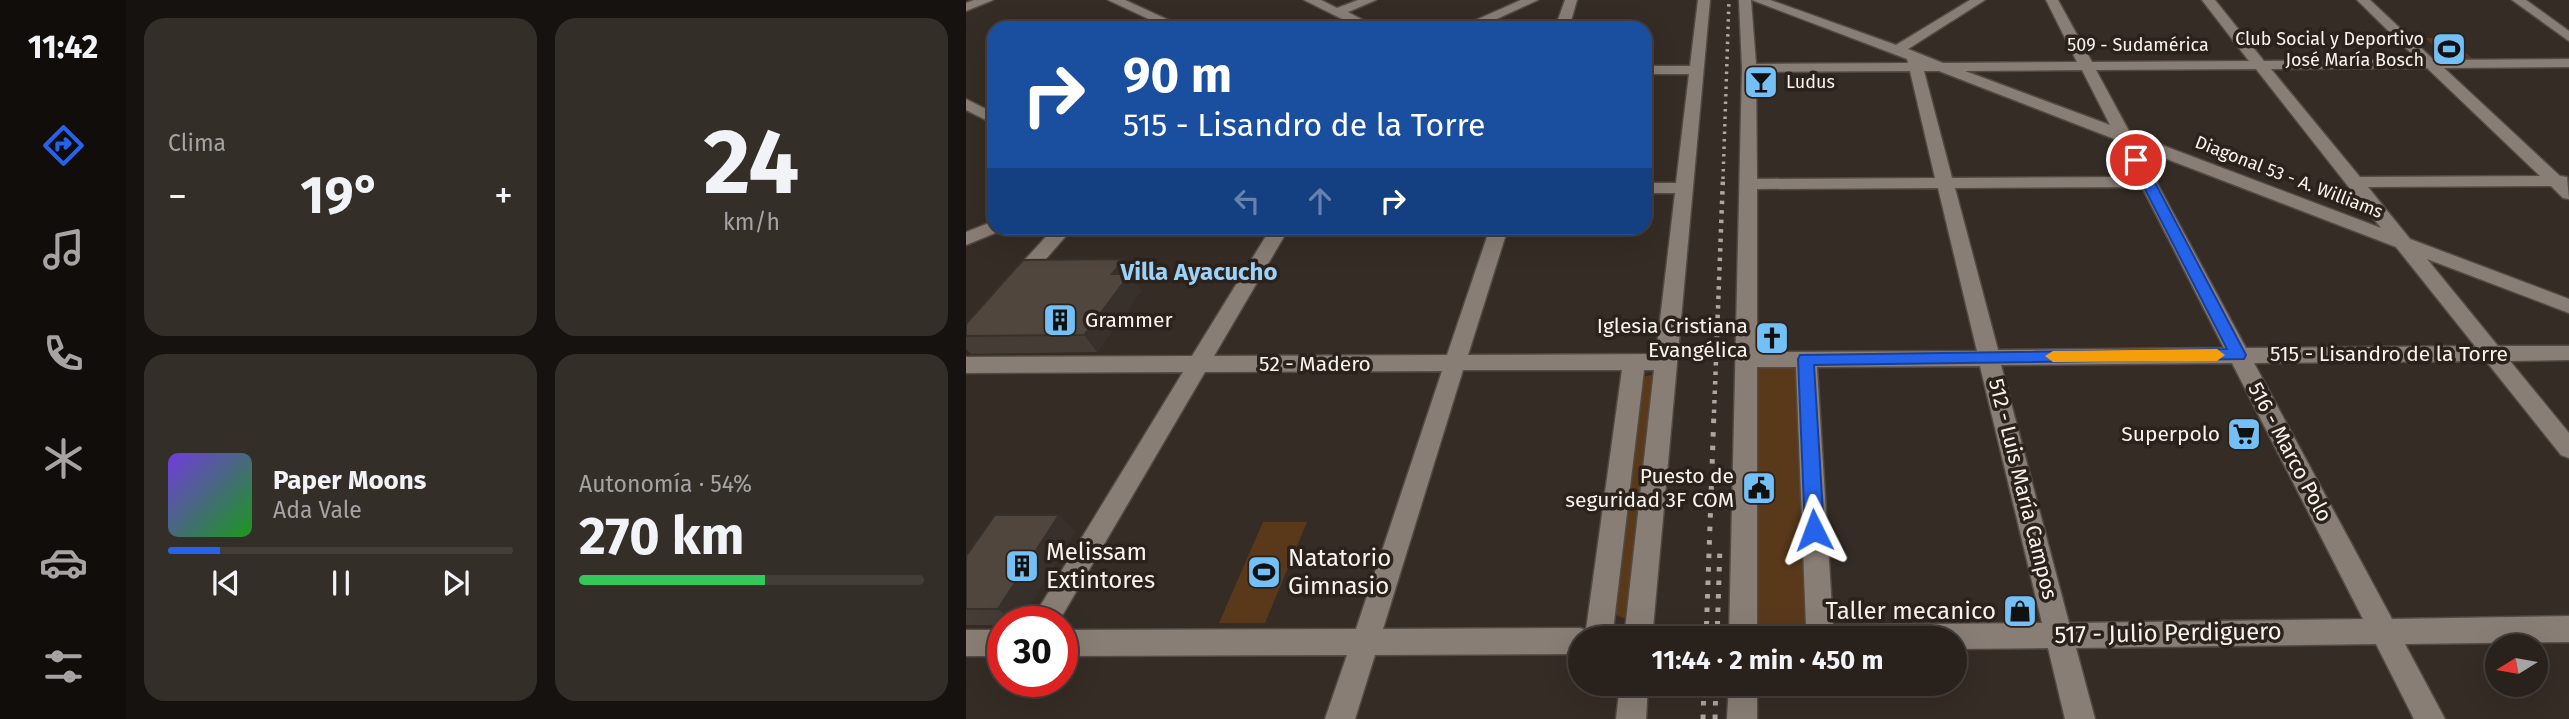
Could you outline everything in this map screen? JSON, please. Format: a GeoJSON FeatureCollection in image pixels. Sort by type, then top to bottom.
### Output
{"type":"FeatureCollection","features":[{"type":"Feature","properties":{"kind":"street"},"geometry":{"type":"LineString","coordinates":[[966,7],[987,0]]}},
{"type":"Feature","properties":{"kind":"street"},"geometry":{"type":"LineString","coordinates":[[1114,0],[1163,21]]}},
{"type":"Feature","properties":{"kind":"street"},"geometry":{"type":"LineString","coordinates":[[1310,0],[1356,21]]}},
{"type":"Feature","properties":{"kind":"street"},"geometry":{"type":"LineString","coordinates":[[1337,12],[1370,0]]}},
{"type":"Feature","properties":{"kind":"street"},"geometry":{"type":"LineString","coordinates":[[1482,21],[1532,0]]}},
{"type":"Feature","properties":{"kind":"street"},"geometry":{"type":"LineString","coordinates":[[1564,21],[1571,0]]}},
{"type":"Feature","properties":{"kind":"street"},"geometry":{"type":"LineString","coordinates":[[1639,626],[1664,362],[1686,188],[1704,0]]}},
{"type":"Feature","properties":{"kind":"street"},"geometry":{"type":"LineString","coordinates":[[1743,626],[1749,68],[1745,0]]}},
{"type":"Feature","properties":{"kind":"street","name":"Diagonal 53 - A. Williams"},"geometry":{"type":"LineString","coordinates":[[1758,0],[2569,306]]}},
{"type":"Feature","properties":{"kind":"street","name":"516 - Marco Polo"},"geometry":{"type":"LineString","coordinates":[[2052,0],[2430,719]]}},
{"type":"Feature","properties":{"kind":"street"},"geometry":{"type":"LineString","coordinates":[[2208,0],[2569,449]]}},
{"type":"Feature","properties":{"kind":"street"},"geometry":{"type":"LineString","coordinates":[[2363,0],[2565,185]]}},
{"type":"Feature","properties":{"kind":"street"},"geometry":{"type":"LineString","coordinates":[[2518,0],[2569,37]]}},
{"type":"Feature","properties":{"kind":"street"},"geometry":{"type":"LineString","coordinates":[[1749,68],[1908,58],[1970,2]]}},
{"type":"Feature","properties":{"kind":"street","name":"512 - Luis María Campos"},"geometry":{"type":"LineString","coordinates":[[1908,58],[1945,184],[2081,719]]}},
{"type":"Feature","properties":{"kind":"street","name":"509 - Sudamérica"},"geometry":{"type":"LineString","coordinates":[[1941,67],[2569,63]]}},
{"type":"Feature","properties":{"kind":"street"},"geometry":{"type":"LineString","coordinates":[[1652,70],[1696,70]]}},
{"type":"Feature","properties":{"kind":"street"},"geometry":{"type":"LineString","coordinates":[[966,104],[987,115]]}},
{"type":"Feature","properties":{"kind":"street"},"geometry":{"type":"LineString","coordinates":[[1748,184],[2148,182]]}},
{"type":"Feature","properties":{"kind":"street"},"geometry":{"type":"LineString","coordinates":[[2353,182],[2565,185]]}},
{"type":"Feature","properties":{"kind":"street"},"geometry":{"type":"LineString","coordinates":[[1652,188],[1686,188]]}},
{"type":"Feature","properties":{"kind":"street"},"geometry":{"type":"LineString","coordinates":[[966,239],[987,230]]}},
{"type":"Feature","properties":{"kind":"street"},"geometry":{"type":"LineString","coordinates":[[1002,297],[1058,235]]}},
{"type":"Feature","properties":{"kind":"street"},"geometry":{"type":"LineString","coordinates":[[1053,606],[1276,235]]}},
{"type":"Feature","properties":{"kind":"street"},"geometry":{"type":"LineString","coordinates":[[1340,719],[1497,235]]}},
{"type":"Feature","properties":{"kind":"street","name":"515 - Lisandro de la Torre"},"geometry":{"type":"LineString","coordinates":[[1746,360],[2569,353]]}},
{"type":"Feature","properties":{"kind":"street"},"geometry":{"type":"LineString","coordinates":[[1806,359],[1819,626]]}},
{"type":"Feature","properties":{"kind":"street","name":"52 - Madero"},"geometry":{"type":"LineString","coordinates":[[966,365],[1664,362]]}},
{"type":"Feature","properties":{"kind":"street"},"geometry":{"type":"LineString","coordinates":[[1600,626],[1634,363]]}},
{"type":"Feature","properties":{"kind":"street","name":"517 - Julio Perdiguero"},"geometry":{"type":"LineString","coordinates":[[1967,636],[2569,629]]}},
{"type":"Feature","properties":{"kind":"street"},"geometry":{"type":"LineString","coordinates":[[1078,643],[1568,641]]}},
{"type":"Feature","properties":{"kind":"street"},"geometry":{"type":"LineString","coordinates":[[966,643],[987,643]]}},
{"type":"Feature","properties":{"kind":"street"},"geometry":{"type":"LineString","coordinates":[[1631,719],[1633,696]]}},
{"type":"Feature","properties":{"kind":"street"},"geometry":{"type":"LineString","coordinates":[[1742,719],[1743,696]]}},
{"type":"Feature","properties":{"kind":"shaded area","name":"Club Social y Deportivo José María Bosch"},"geometry":{"type":"Polygon","coordinates":[[[2425,38],[2449,38],[2474,60],[2449,60],[2425,38]]]}},
{"type":"Feature","properties":{"kind":"shaded area"},"geometry":{"type":"Polygon","coordinates":[[[1756,366],[1799,367],[1809,623],[1807,626],[1754,626],[1756,366]]]}},
{"type":"Feature","properties":{"kind":"shaded area"},"geometry":{"type":"Polygon","coordinates":[[[1655,374],[1635,614],[1623,618],[1611,613],[1639,378],[1655,374]]]}},
{"type":"Feature","properties":{"kind":"shaded area","name":"Natatorio Gimnasio"},"geometry":{"type":"Polygon","coordinates":[[[1263,522],[1307,522],[1265,623],[1219,623],[1263,522]]]}},
{"type":"Feature","properties":{"kind":"building","name":"Grammer"},"geometry":{"type":"Polygon","coordinates":[[[1124,259],[1112,274],[1130,274],[1084,335],[966,336],[966,324],[1023,260],[1124,259]]]}},
{"type":"Feature","properties":{"kind":"building"},"geometry":{"type":"Polygon","coordinates":[[[995,515],[1059,515],[1000,606],[966,609],[966,556],[995,515]]]}},
{"type":"Feature","properties":{"kind":"railway"},"geometry":{"type":"LineString","coordinates":[[1723,179],[1729,0]]}},
{"type":"Feature","properties":{"kind":"railway"},"geometry":{"type":"LineString","coordinates":[[1714,413],[1723,177]]}},
{"type":"Feature","properties":{"kind":"railway"},"geometry":{"type":"LineString","coordinates":[[1706,626],[1714,411]]}},
{"type":"Feature","properties":{"kind":"railway"},"geometry":{"type":"LineString","coordinates":[[1717,626],[1720,546]]}},
{"type":"Feature","properties":{"kind":"railway"},"geometry":{"type":"LineString","coordinates":[[1703,719],[1704,696]]}},
{"type":"Feature","properties":{"kind":"railway"},"geometry":{"type":"LineString","coordinates":[[1715,719],[1716,696]]}},
{"type":"Feature","properties":{"kind":"slow traffic"},"geometry":{"type":"LineString","coordinates":[[2053,356],[2217,355]]}},
{"type":"Feature","properties":{"kind":"place","name":"Club Social y Deportivo José María Bosch"},"geometry":{"type":"Point","coordinates":[2449,49]}},
{"type":"Feature","properties":{"kind":"place","name":"Ludus"},"geometry":{"type":"Point","coordinates":[1761,82]}},
{"type":"Feature","properties":{"kind":"place","name":"Grammer"},"geometry":{"type":"Point","coordinates":[1060,320]}},
{"type":"Feature","properties":{"kind":"place","name":"Iglesia Cristiana Evangélica"},"geometry":{"type":"Point","coordinates":[1772,338]}},
{"type":"Feature","properties":{"kind":"place","name":"Superpolo"},"geometry":{"type":"Point","coordinates":[2244,434]}},
{"type":"Feature","properties":{"kind":"place","name":"Puesto de seguridad 3F COM"},"geometry":{"type":"Point","coordinates":[1759,488]}},
{"type":"Feature","properties":{"kind":"place","name":"Melissam Extintores"},"geometry":{"type":"Point","coordinates":[1022,566]}},
{"type":"Feature","properties":{"kind":"place","name":"Natatorio Gimnasio"},"geometry":{"type":"Point","coordinates":[1264,572]}},
{"type":"Feature","properties":{"kind":"place","name":"Taller mecanico"},"geometry":{"type":"Point","coordinates":[2020,611]}},
{"type":"Feature","properties":{"kind":"district","name":"Villa Ayacucho"},"geometry":{"type":"Point","coordinates":[1199,272]}},
{"type":"Feature","properties":{"kind":"route"},"geometry":{"type":"LineString","coordinates":[[1814,530],[1806,359],[2238,355],[2136,160]]}}]}
